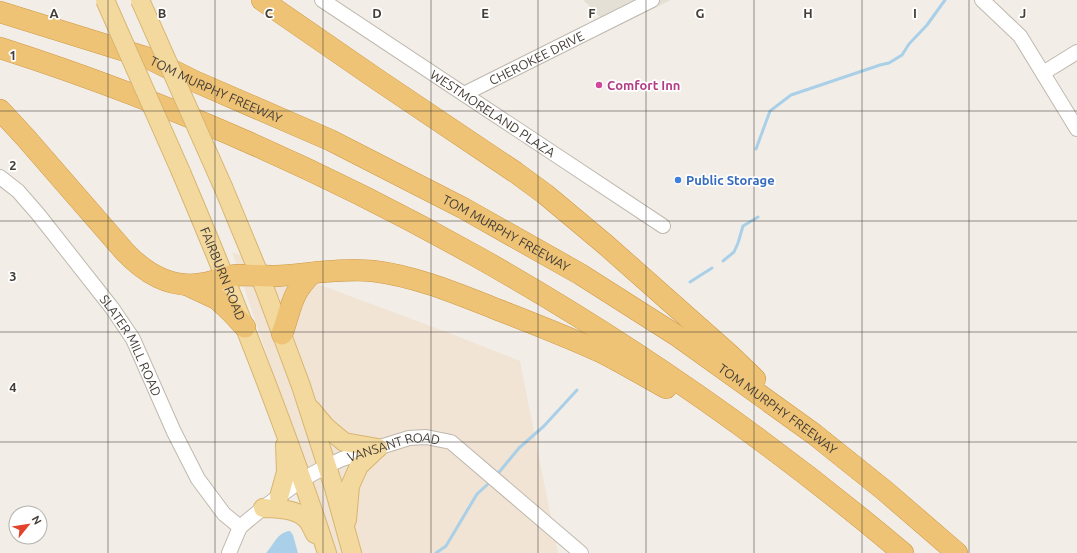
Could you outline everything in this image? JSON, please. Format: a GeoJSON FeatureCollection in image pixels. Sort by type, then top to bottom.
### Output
{"type":"FeatureCollection","features":[{"type":"Feature","properties":{"kind":"highway"},"geometry":{"type":"LineString","coordinates":[[262,0],[545,194],[606,245],[729,354],[814,434]]}},
{"type":"Feature","properties":{"kind":"highway","name":"TOM MURPHY FREEWAY"},"geometry":{"type":"LineString","coordinates":[[0,12],[148,58],[194,81],[330,140],[464,208],[580,274],[672,333],[814,434],[884,490],[957,553]]}},
{"type":"Feature","properties":{"kind":"highway"},"geometry":{"type":"LineString","coordinates":[[0,48],[120,89],[215,128],[314,172],[404,216],[534,289],[609,335],[654,365],[780,455],[858,515],[903,553]]}},
{"type":"Feature","properties":{"kind":"highway"},"geometry":{"type":"LineString","coordinates":[[0,110],[133,260],[162,280],[186,285],[217,300],[245,327]]}},
{"type":"Feature","properties":{"kind":"highway"},"geometry":{"type":"LineString","coordinates":[[186,285],[206,283],[236,275],[260,276],[352,270],[394,275],[419,281],[566,337],[604,354],[665,387],[780,455]]}},
{"type":"Feature","properties":{"kind":"highway"},"geometry":{"type":"LineString","coordinates":[[282,334],[291,302],[301,284],[312,273]]}},
{"type":"Feature","properties":{"kind":"main road","name":"FAIRBURN ROAD"},"geometry":{"type":"LineString","coordinates":[[105,0],[181,172],[245,327],[303,479],[326,553]]}},
{"type":"Feature","properties":{"kind":"main road"},"geometry":{"type":"LineString","coordinates":[[140,0],[224,189],[260,276],[282,334],[327,466],[352,553]]}},
{"type":"Feature","properties":{"kind":"main road"},"geometry":{"type":"LineString","coordinates":[[306,404],[326,426],[344,442],[378,448]]}},
{"type":"Feature","properties":{"kind":"main road"},"geometry":{"type":"LineString","coordinates":[[279,497],[286,472],[284,431]]}},
{"type":"Feature","properties":{"kind":"main road"},"geometry":{"type":"LineString","coordinates":[[346,533],[350,486],[359,466],[378,448]]}},
{"type":"Feature","properties":{"kind":"main road"},"geometry":{"type":"LineString","coordinates":[[263,508],[298,513],[307,519],[326,553]]}},
{"type":"Feature","properties":{"kind":"street","name":"WESTMORELAND PLAZA"},"geometry":{"type":"LineString","coordinates":[[322,0],[663,226]]}},
{"type":"Feature","properties":{"kind":"street","name":"CHEROKEE DRIVE"},"geometry":{"type":"LineString","coordinates":[[464,94],[652,0]]}},
{"type":"Feature","properties":{"kind":"street"},"geometry":{"type":"LineString","coordinates":[[982,0],[1020,36],[1077,129]]}},
{"type":"Feature","properties":{"kind":"street"},"geometry":{"type":"LineString","coordinates":[[1043,73],[1077,52]]}},
{"type":"Feature","properties":{"kind":"street","name":"SLATER MILL ROAD"},"geometry":{"type":"LineString","coordinates":[[0,177],[18,191],[38,214],[112,308],[132,339],[174,432],[198,479],[224,514],[240,527]]}},
{"type":"Feature","properties":{"kind":"street","name":"VANSANT ROAD"},"geometry":{"type":"LineString","coordinates":[[229,553],[240,527],[303,479],[342,459],[409,438],[426,437],[450,442],[580,553]]}},
{"type":"Feature","properties":{"kind":"shaded area"},"geometry":{"type":"Polygon","coordinates":[[[583,0],[671,0],[612,29],[583,0]]]}},
{"type":"Feature","properties":{"kind":"shaded area"},"geometry":{"type":"Polygon","coordinates":[[[232,252],[520,361],[558,553],[336,553],[306,471],[232,252]]]}},
{"type":"Feature","properties":{"kind":"water"},"geometry":{"type":"Polygon","coordinates":[[[290,531],[293,535],[298,553],[266,553],[279,536],[290,531]]]}},
{"type":"Feature","properties":{"kind":"waterway"},"geometry":{"type":"LineString","coordinates":[[756,149],[770,111],[791,95],[889,63],[902,55],[909,44],[927,25],[945,0]]}},
{"type":"Feature","properties":{"kind":"waterway"},"geometry":{"type":"LineString","coordinates":[[723,261],[734,252],[743,226],[758,217]]}},
{"type":"Feature","properties":{"kind":"waterway"},"geometry":{"type":"LineString","coordinates":[[690,282],[712,268]]}},
{"type":"Feature","properties":{"kind":"waterway"},"geometry":{"type":"LineString","coordinates":[[496,476],[519,448],[544,426],[577,390]]}},
{"type":"Feature","properties":{"kind":"waterway"},"geometry":{"type":"LineString","coordinates":[[436,553],[446,546],[477,494],[488,484]]}},
{"type":"Feature","properties":{"kind":"place","name":"Comfort Inn"},"geometry":{"type":"Point","coordinates":[599,85]}},
{"type":"Feature","properties":{"kind":"place","name":"Public Storage"},"geometry":{"type":"Point","coordinates":[678,180]}}]}
